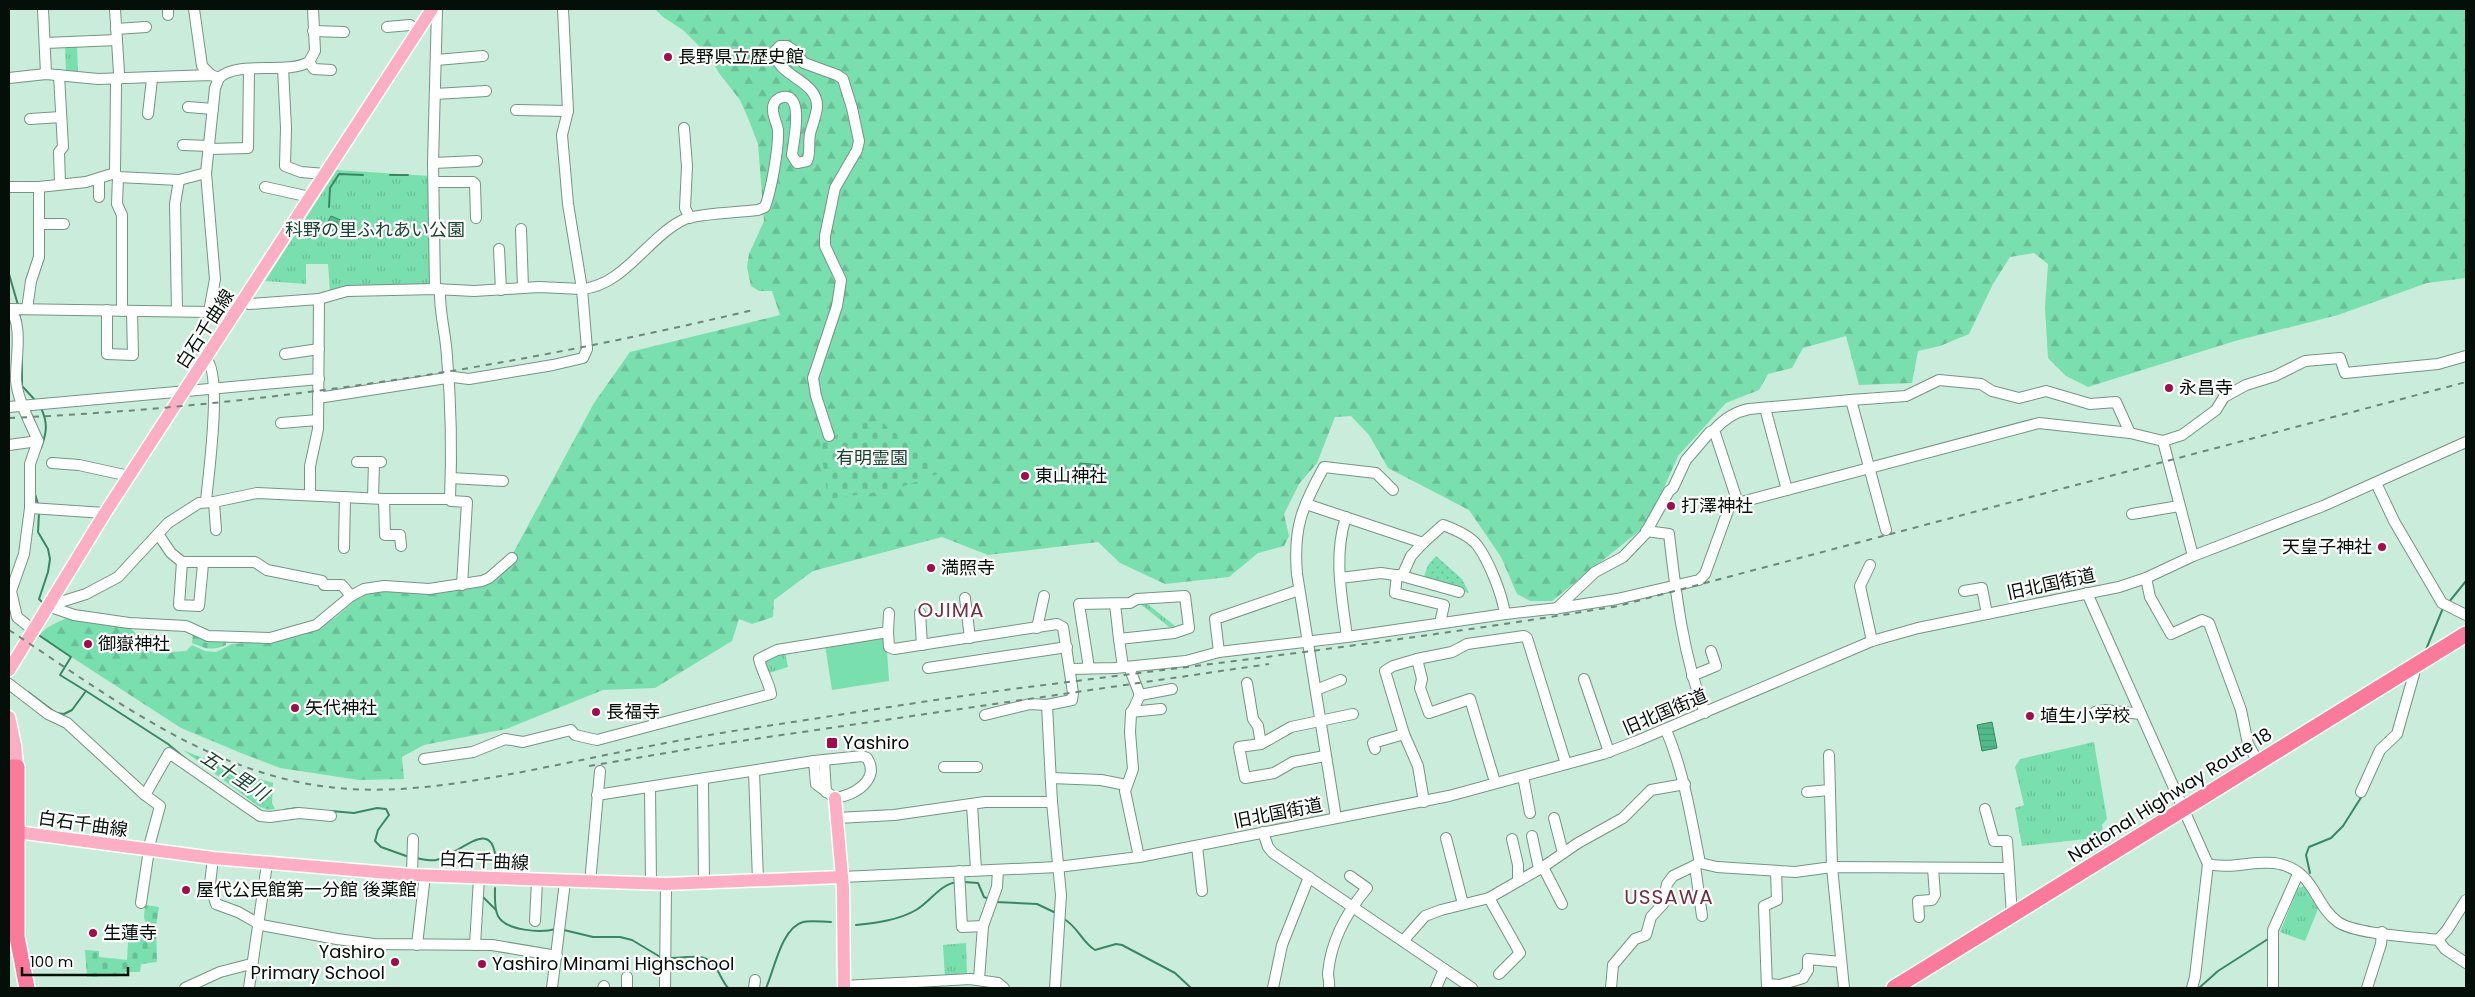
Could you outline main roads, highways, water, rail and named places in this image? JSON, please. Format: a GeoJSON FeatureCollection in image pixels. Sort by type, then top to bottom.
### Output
{"type":"FeatureCollection","features":[{"type":"Feature","properties":{"kind":"highway","name":"National Highway Route 18"},"geometry":{"type":"LineString","coordinates":[[1894,988],[2466,634]]}},
{"type":"Feature","properties":{"kind":"highway"},"geometry":{"type":"LineString","coordinates":[[13,767],[17,832],[12,853],[17,937],[27,988]]}},
{"type":"Feature","properties":{"kind":"main road","name":"白石千曲線"},"geometry":{"type":"LineString","coordinates":[[9,670],[105,514],[432,9]]}},
{"type":"Feature","properties":{"kind":"main road"},"geometry":{"type":"LineString","coordinates":[[9,717],[15,745],[13,767]]}},
{"type":"Feature","properties":{"kind":"main road"},"geometry":{"type":"LineString","coordinates":[[831,795],[837,818],[842,877],[844,987]]}},
{"type":"Feature","properties":{"kind":"main road","name":"白石千曲線"},"geometry":{"type":"LineString","coordinates":[[17,832],[150,851],[267,864],[418,875],[651,884],[842,877]]}},
{"type":"Feature","properties":{"kind":"waterway"},"geometry":{"type":"LineString","coordinates":[[329,207],[330,188],[339,174],[363,175]]}},
{"type":"Feature","properties":{"kind":"waterway"},"geometry":{"type":"LineString","coordinates":[[390,175],[408,175]]}},
{"type":"Feature","properties":{"kind":"waterway"},"geometry":{"type":"LineString","coordinates":[[9,274],[18,305]]}},
{"type":"Feature","properties":{"kind":"waterway"},"geometry":{"type":"LineString","coordinates":[[19,313],[21,323]]}},
{"type":"Feature","properties":{"kind":"waterway"},"geometry":{"type":"LineString","coordinates":[[22,347],[22,386],[35,400]]}},
{"type":"Feature","properties":{"kind":"waterway"},"geometry":{"type":"LineString","coordinates":[[41,408],[46,428],[41,448]]}},
{"type":"Feature","properties":{"kind":"waterway"},"geometry":{"type":"LineString","coordinates":[[35,494],[38,504]]}},
{"type":"Feature","properties":{"kind":"waterway"},"geometry":{"type":"LineString","coordinates":[[39,513],[38,532],[48,549],[50,559],[48,572],[39,599],[42,602]]}},
{"type":"Feature","properties":{"kind":"waterway"},"geometry":{"type":"LineString","coordinates":[[2449,602],[2466,581]]}},
{"type":"Feature","properties":{"kind":"waterway"},"geometry":{"type":"LineString","coordinates":[[2425,652],[2443,608]]}},
{"type":"Feature","properties":{"kind":"waterway"},"geometry":{"type":"LineString","coordinates":[[40,636],[71,657],[60,675],[86,691]]}},
{"type":"Feature","properties":{"kind":"waterway","name":"五十里川"},"geometry":{"type":"LineString","coordinates":[[28,692],[56,713],[64,714],[72,710],[86,691],[168,744],[186,759]]}},
{"type":"Feature","properties":{"kind":"waterway"},"geometry":{"type":"LineString","coordinates":[[2310,873],[2306,855],[2309,847],[2331,838],[2343,826],[2362,796]]}},
{"type":"Feature","properties":{"kind":"waterway","name":"五十里川"},"geometry":{"type":"LineString","coordinates":[[284,810],[297,808]]}},
{"type":"Feature","properties":{"kind":"waterway","name":"五十里川"},"geometry":{"type":"LineString","coordinates":[[331,811],[354,813],[377,808],[386,809],[389,815],[378,830],[375,841],[381,847],[409,857]]}},
{"type":"Feature","properties":{"kind":"waterway","name":"五十里川"},"geometry":{"type":"LineString","coordinates":[[416,858],[436,860],[475,840],[484,839],[490,841],[494,850],[496,867]]}},
{"type":"Feature","properties":{"kind":"waterway","name":"五十里川"},"geometry":{"type":"LineString","coordinates":[[856,925],[902,916],[921,907],[945,886],[957,882]]}},
{"type":"Feature","properties":{"kind":"waterway","name":"五十里川"},"geometry":{"type":"LineString","coordinates":[[964,882],[978,883],[984,897],[989,899]]}},
{"type":"Feature","properties":{"kind":"waterway","name":"五十里川"},"geometry":{"type":"LineString","coordinates":[[495,888],[496,910],[502,921],[524,930],[542,931],[556,929]]}},
{"type":"Feature","properties":{"kind":"waterway"},"geometry":{"type":"LineString","coordinates":[[482,896],[496,910]]}},
{"type":"Feature","properties":{"kind":"waterway","name":"五十里川"},"geometry":{"type":"LineString","coordinates":[[996,902],[1037,904],[1056,913]]}},
{"type":"Feature","properties":{"kind":"waterway","name":"五十里川"},"geometry":{"type":"LineString","coordinates":[[1064,919],[1095,950],[1116,944],[1122,945],[1175,973],[1191,988]]}},
{"type":"Feature","properties":{"kind":"waterway","name":"五十里川"},"geometry":{"type":"LineString","coordinates":[[766,988],[779,951],[789,932],[795,926],[806,921],[831,922]]}},
{"type":"Feature","properties":{"kind":"waterway","name":"五十里川"},"geometry":{"type":"LineString","coordinates":[[564,930],[593,937],[620,937],[632,940],[662,958]]}},
{"type":"Feature","properties":{"kind":"waterway"},"geometry":{"type":"LineString","coordinates":[[2199,988],[2218,971],[2268,939]]}},
{"type":"Feature","properties":{"kind":"waterway","name":"五十里川"},"geometry":{"type":"LineString","coordinates":[[669,958],[701,957],[707,959],[712,962],[728,988]]}},
{"type":"Feature","properties":{"kind":"railway"},"geometry":{"type":"LineString","coordinates":[[9,418],[197,405],[383,382],[569,350],[753,310]]}},
{"type":"Feature","properties":{"kind":"railway"},"geometry":{"type":"LineString","coordinates":[[9,630],[149,721],[223,758],[262,773],[303,783],[359,789],[415,788],[527,771],[713,734],[939,699],[1388,641],[1618,606],[2466,382]]}},
{"type":"Feature","properties":{"kind":"railway"},"geometry":{"type":"LineString","coordinates":[[589,766],[720,744],[1269,664]]}},
{"type":"Feature","properties":{"kind":"place","name":"長野県立歴史館"},"geometry":{"type":"Point","coordinates":[668,57]}},
{"type":"Feature","properties":{"kind":"place","name":"永昌寺"},"geometry":{"type":"Point","coordinates":[2169,388]}},
{"type":"Feature","properties":{"kind":"place","name":"東山神社"},"geometry":{"type":"Point","coordinates":[1025,476]}},
{"type":"Feature","properties":{"kind":"place","name":"打澤神社"},"geometry":{"type":"Point","coordinates":[1671,506]}},
{"type":"Feature","properties":{"kind":"place","name":"天皇子神社"},"geometry":{"type":"Point","coordinates":[2382,547]}},
{"type":"Feature","properties":{"kind":"place","name":"満照寺"},"geometry":{"type":"Point","coordinates":[931,568]}},
{"type":"Feature","properties":{"kind":"place","name":"御嶽神社"},"geometry":{"type":"Point","coordinates":[88,644]}},
{"type":"Feature","properties":{"kind":"place","name":"矢代神社"},"geometry":{"type":"Point","coordinates":[295,708]}},
{"type":"Feature","properties":{"kind":"place","name":"長福寺"},"geometry":{"type":"Point","coordinates":[596,712]}},
{"type":"Feature","properties":{"kind":"place","name":"埴生小学校"},"geometry":{"type":"Point","coordinates":[2030,716]}},
{"type":"Feature","properties":{"kind":"place","name":"Yashiro"},"geometry":{"type":"Point","coordinates":[832,743]}},
{"type":"Feature","properties":{"kind":"place","name":"屋代公民館第一分館 後薬館"},"geometry":{"type":"Point","coordinates":[186,890]}},
{"type":"Feature","properties":{"kind":"place","name":"生蓮寺"},"geometry":{"type":"Point","coordinates":[93,933]}},
{"type":"Feature","properties":{"kind":"place","name":"Yashiro Primary School"},"geometry":{"type":"Point","coordinates":[395,962]}},
{"type":"Feature","properties":{"kind":"place","name":"Yashiro Minami Highschool"},"geometry":{"type":"Point","coordinates":[482,964]}},
{"type":"Feature","properties":{"kind":"district","name":"OJIMA"},"geometry":{"type":"Point","coordinates":[951,610]}},
{"type":"Feature","properties":{"kind":"district","name":"USSAWA"},"geometry":{"type":"Point","coordinates":[1669,897]}},
{"type":"Feature","properties":{"kind":"park label","name":"科野の里ふれあい公園"},"geometry":{"type":"Point","coordinates":[375,230]}},
{"type":"Feature","properties":{"kind":"park label","name":"有明霊園"},"geometry":{"type":"Point","coordinates":[872,458]}}]}
